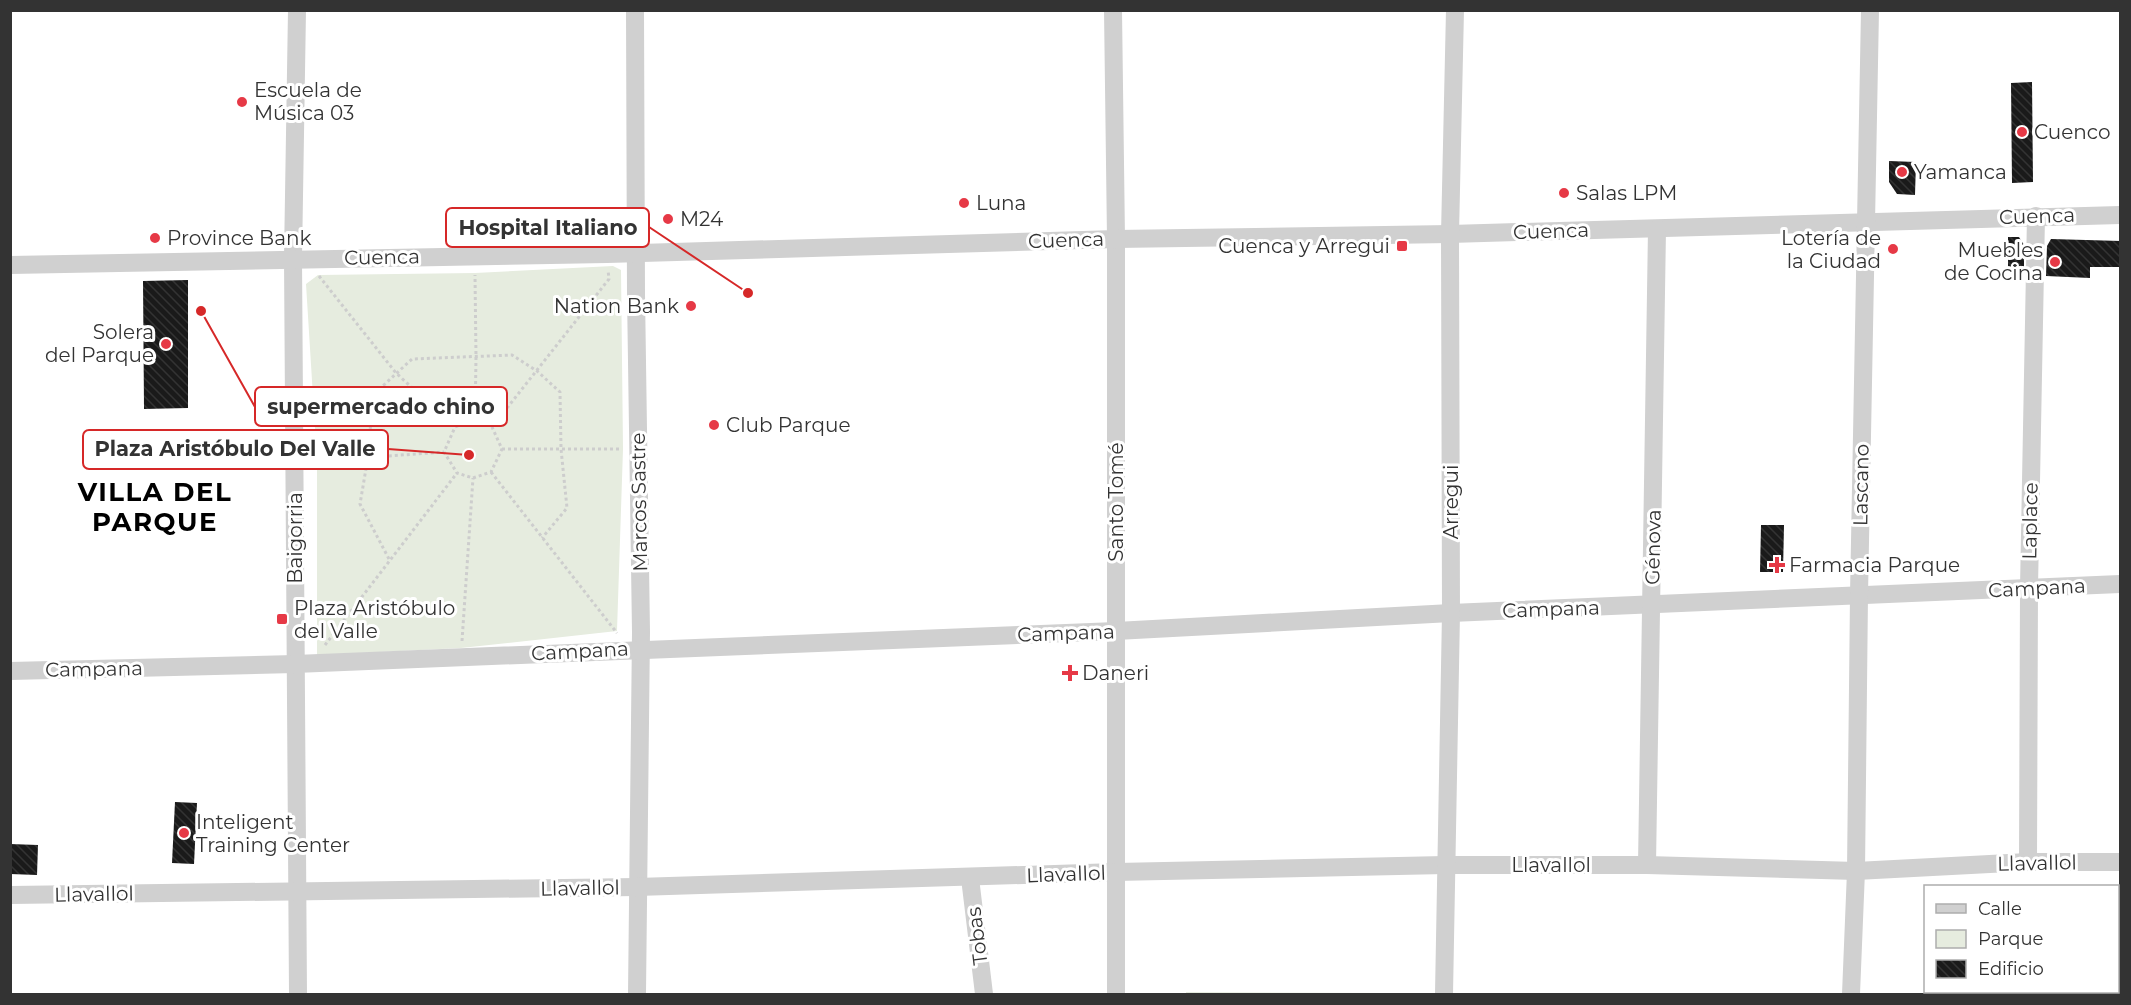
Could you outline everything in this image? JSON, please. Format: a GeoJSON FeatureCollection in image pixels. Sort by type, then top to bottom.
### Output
{"type":"FeatureCollection","features":[{"type":"Feature","properties":{"kind":"street","name":"Baigorria"},"geometry":{"type":"LineString","coordinates":[[297,10],[293,268],[298,994]]}},
{"type":"Feature","properties":{"kind":"street","name":"Marcos Sastre"},"geometry":{"type":"LineString","coordinates":[[635,10],[635,253],[641,649],[637,994]]}},
{"type":"Feature","properties":{"kind":"street","name":"Santo Tomé"},"geometry":{"type":"LineString","coordinates":[[1113,10],[1116,239],[1116,994]]}},
{"type":"Feature","properties":{"kind":"street","name":"Arregui"},"geometry":{"type":"LineString","coordinates":[[1444,994],[1451,613],[1449,234],[1455,10]]}},
{"type":"Feature","properties":{"kind":"street","name":"Lascano"},"geometry":{"type":"LineString","coordinates":[[1851,994],[1856,871],[1870,10]]}},
{"type":"Feature","properties":{"kind":"street","name":"Cuenca"},"geometry":{"type":"LineString","coordinates":[[10,265],[293,268],[635,253],[1116,239],[1657,229],[2121,214]]}},
{"type":"Feature","properties":{"kind":"street","name":"Laplace"},"geometry":{"type":"LineString","coordinates":[[2028,862],[2029,588],[2036,216]]}},
{"type":"Feature","properties":{"kind":"street","name":"Génova"},"geometry":{"type":"LineString","coordinates":[[1647,865],[1657,229]]}},
{"type":"Feature","properties":{"kind":"street","name":"Campana"},"geometry":{"type":"LineString","coordinates":[[10,671],[295,664],[1116,631],[1451,613],[2121,584]]}},
{"type":"Feature","properties":{"kind":"street","name":"Llavallol"},"geometry":{"type":"LineString","coordinates":[[10,895],[637,887],[1116,872],[1445,865],[1647,865],[1856,871],[2028,862],[2121,862]]}},
{"type":"Feature","properties":{"kind":"street","name":"Tobas"},"geometry":{"type":"LineString","coordinates":[[970,878],[984,994]]}},
{"type":"Feature","properties":{"kind":"path"},"geometry":{"type":"LineString","coordinates":[[492,427],[609,279],[607,254]]}},
{"type":"Feature","properties":{"kind":"path"},"geometry":{"type":"LineString","coordinates":[[293,268],[318,275],[396,374],[455,427]]}},
{"type":"Feature","properties":{"kind":"path"},"geometry":{"type":"LineString","coordinates":[[475,273],[477,357],[475,420]]}},
{"type":"Feature","properties":{"kind":"path"},"geometry":{"type":"LineString","coordinates":[[389,559],[360,504],[368,457],[373,395],[412,359],[512,355],[537,371],[560,392],[561,449],[567,508],[542,538]]}},
{"type":"Feature","properties":{"kind":"path"},"geometry":{"type":"LineString","coordinates":[[444,452],[455,427],[475,420],[492,427],[502,449]]}},
{"type":"Feature","properties":{"kind":"path"},"geometry":{"type":"LineString","coordinates":[[502,449],[623,449]]}},
{"type":"Feature","properties":{"kind":"path"},"geometry":{"type":"LineString","coordinates":[[444,452],[457,472],[472,478],[491,472],[502,449]]}},
{"type":"Feature","properties":{"kind":"path"},"geometry":{"type":"LineString","coordinates":[[316,461],[444,452]]}},
{"type":"Feature","properties":{"kind":"path"},"geometry":{"type":"LineString","coordinates":[[325,645],[457,472]]}},
{"type":"Feature","properties":{"kind":"path"},"geometry":{"type":"LineString","coordinates":[[491,472],[617,632],[617,650]]}},
{"type":"Feature","properties":{"kind":"path"},"geometry":{"type":"LineString","coordinates":[[461,648],[472,478]]}},
{"type":"Feature","properties":{"kind":"green space","name":"Plaza Aristóbulo del Valle"},"geometry":{"type":"Polygon","coordinates":[[[613,266],[621,270],[623,449],[617,631],[461,648],[317,655],[317,461],[306,284],[318,275],[475,273],[613,266]]]}},
{"type":"Feature","properties":{"kind":"green space"},"geometry":{"type":"Polygon","coordinates":[[[1186,992],[1385,993],[1186,994],[1186,992]]]}},
{"type":"Feature","properties":{"kind":"building","name":"Cuenco"},"geometry":{"type":"Polygon","coordinates":[[[2032,82],[2033,182],[2012,183],[2011,83],[2032,82]]]}},
{"type":"Feature","properties":{"kind":"building","name":"Yamanca"},"geometry":{"type":"Polygon","coordinates":[[[1889,161],[1916,162],[1915,195],[1897,194],[1889,182],[1889,161]]]}},
{"type":"Feature","properties":{"kind":"building"},"geometry":{"type":"Polygon","coordinates":[[[2008,237],[2019,237],[2024,245],[2024,268],[2008,268],[2008,237]]]}},
{"type":"Feature","properties":{"kind":"building"},"geometry":{"type":"Polygon","coordinates":[[[2051,239],[2121,241],[2120,267],[2090,267],[2090,278],[2046,276],[2047,246],[2051,239]]]}},
{"type":"Feature","properties":{"kind":"building","name":"Solera del Parque"},"geometry":{"type":"Polygon","coordinates":[[[188,280],[188,408],[144,409],[143,281],[188,280]]]}},
{"type":"Feature","properties":{"kind":"building"},"geometry":{"type":"Polygon","coordinates":[[[1761,525],[1784,525],[1783,572],[1760,572],[1761,525]]]}},
{"type":"Feature","properties":{"kind":"building","name":"Inteligent Training Center"},"geometry":{"type":"Polygon","coordinates":[[[175,802],[197,803],[194,864],[172,863],[175,802]]]}},
{"type":"Feature","properties":{"kind":"building"},"geometry":{"type":"Polygon","coordinates":[[[10,844],[38,845],[37,875],[10,874],[10,844]]]}},
{"type":"Feature","properties":{"kind":"place","name":"Escuela de Música 03"},"geometry":{"type":"Point","coordinates":[242,102]}},
{"type":"Feature","properties":{"kind":"place","name":"Cuenco"},"geometry":{"type":"Point","coordinates":[2022,132]}},
{"type":"Feature","properties":{"kind":"place","name":"Yamanca"},"geometry":{"type":"Point","coordinates":[1902,172]}},
{"type":"Feature","properties":{"kind":"place","name":"Salas LPM"},"geometry":{"type":"Point","coordinates":[1564,193]}},
{"type":"Feature","properties":{"kind":"place","name":"Luna"},"geometry":{"type":"Point","coordinates":[964,203]}},
{"type":"Feature","properties":{"kind":"place","name":"M24"},"geometry":{"type":"Point","coordinates":[668,219]}},
{"type":"Feature","properties":{"kind":"place","name":"Province Bank"},"geometry":{"type":"Point","coordinates":[155,238]}},
{"type":"Feature","properties":{"kind":"place","name":"Cuenca y Arregui"},"geometry":{"type":"Point","coordinates":[1402,246]}},
{"type":"Feature","properties":{"kind":"place","name":"Lotería de la Ciudad"},"geometry":{"type":"Point","coordinates":[1893,249]}},
{"type":"Feature","properties":{"kind":"place","name":"Muebles de Cocina"},"geometry":{"type":"Point","coordinates":[2055,262]}},
{"type":"Feature","properties":{"kind":"place","name":"Hospital Italiano"},"geometry":{"type":"Point","coordinates":[748,293]}},
{"type":"Feature","properties":{"kind":"place","name":"Nation Bank"},"geometry":{"type":"Point","coordinates":[691,306]}},
{"type":"Feature","properties":{"kind":"place","name":"supermercado chino"},"geometry":{"type":"Point","coordinates":[201,311]}},
{"type":"Feature","properties":{"kind":"place","name":"Solera del Parque"},"geometry":{"type":"Point","coordinates":[166,344]}},
{"type":"Feature","properties":{"kind":"place","name":"Club Parque"},"geometry":{"type":"Point","coordinates":[714,425]}},
{"type":"Feature","properties":{"kind":"place","name":"Plaza Aristóbulo Del Valle"},"geometry":{"type":"Point","coordinates":[469,455]}},
{"type":"Feature","properties":{"kind":"place","name":"Farmacia Parque"},"geometry":{"type":"Point","coordinates":[1777,565]}},
{"type":"Feature","properties":{"kind":"place","name":"Plaza Aristóbulo del Valle"},"geometry":{"type":"Point","coordinates":[282,619]}},
{"type":"Feature","properties":{"kind":"place","name":"Daneri"},"geometry":{"type":"Point","coordinates":[1070,673]}},
{"type":"Feature","properties":{"kind":"place","name":"Inteligent Training Center"},"geometry":{"type":"Point","coordinates":[184,833]}},
{"type":"Feature","properties":{"kind":"district","name":"VILLA DEL PARQUE"},"geometry":{"type":"Point","coordinates":[155,507]}}]}
